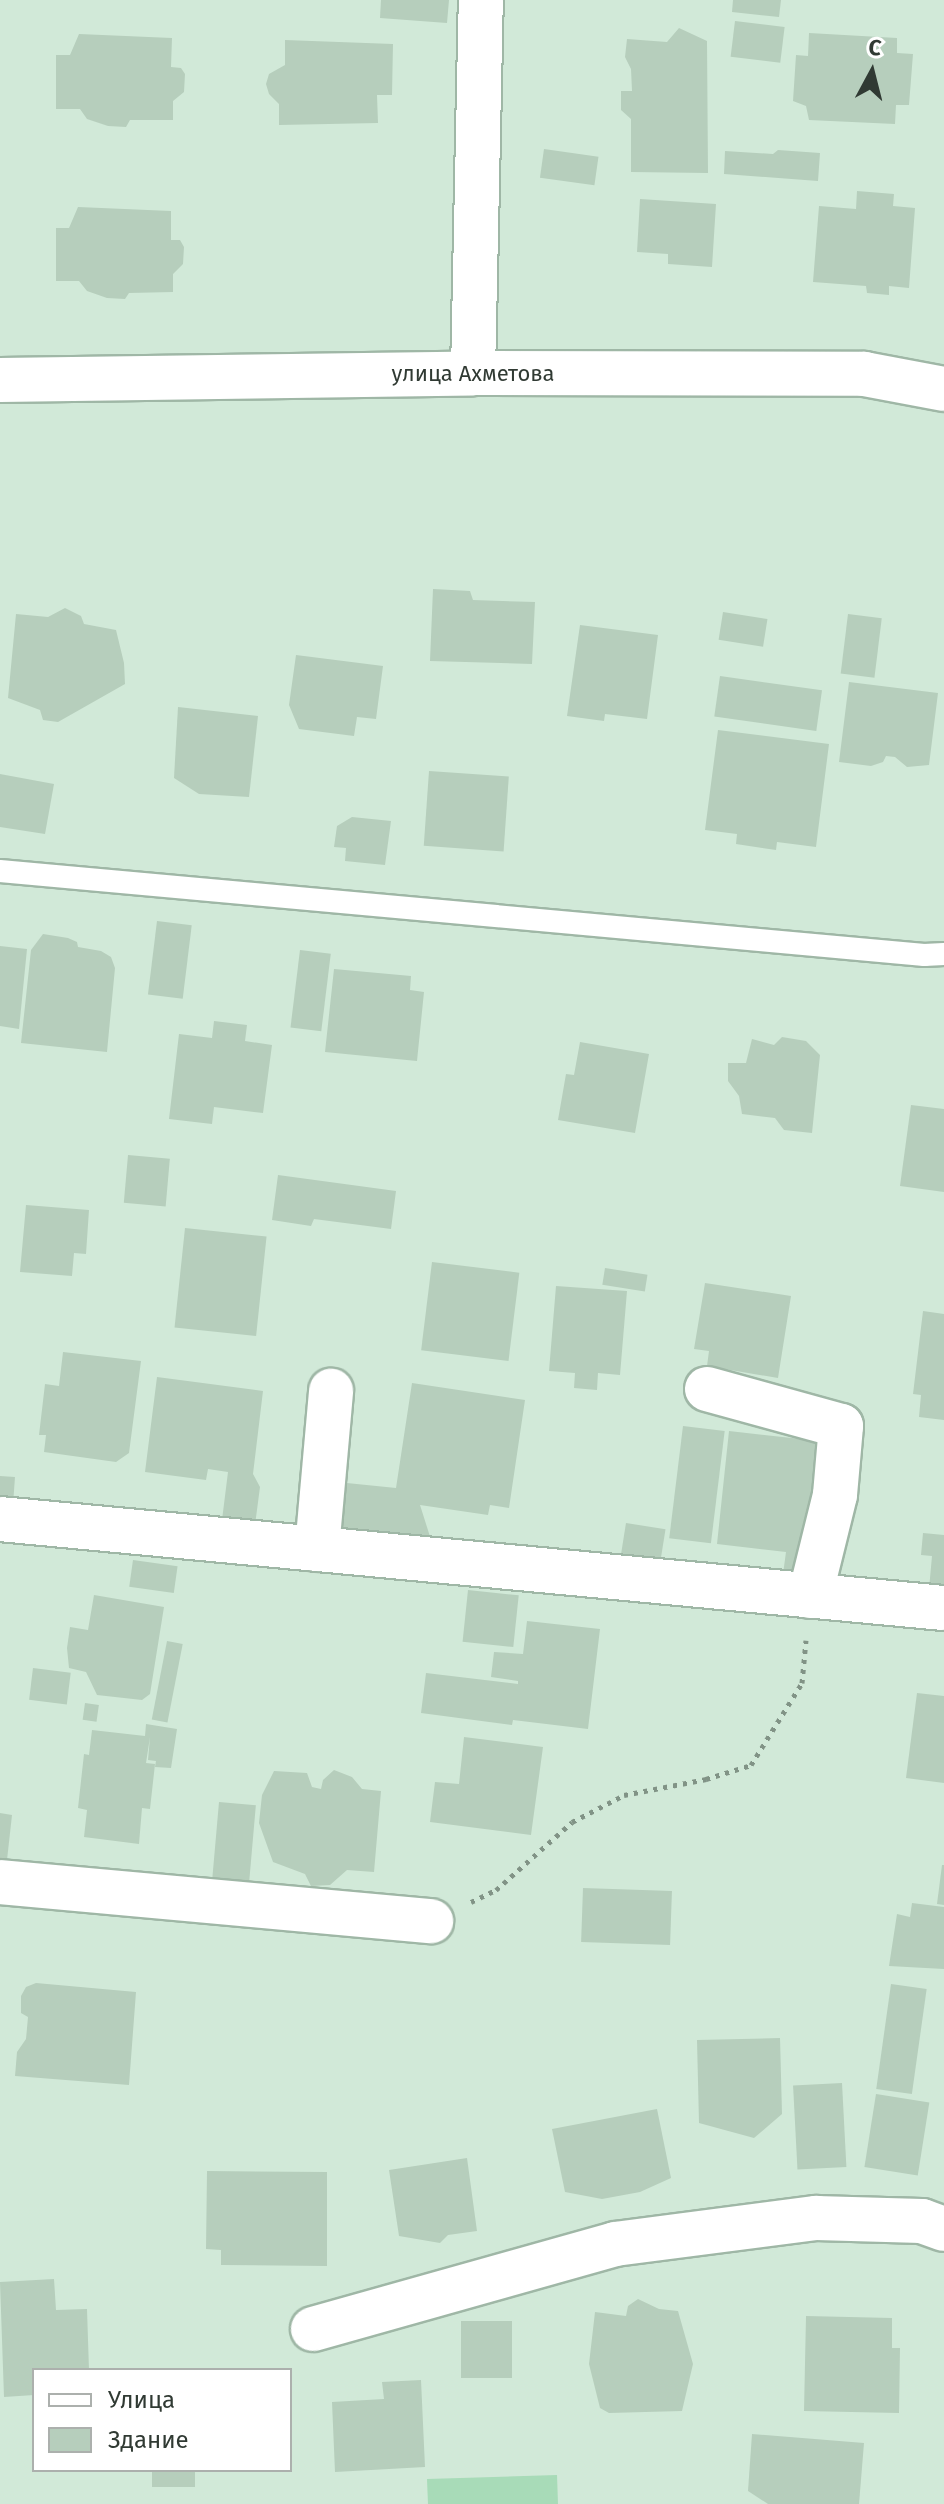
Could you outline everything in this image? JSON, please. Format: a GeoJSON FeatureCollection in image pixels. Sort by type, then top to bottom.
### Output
{"type":"FeatureCollection","features":[{"type":"Feature","properties":{"kind":"street"},"geometry":{"type":"LineString","coordinates":[[473,373],[481,0]]}},
{"type":"Feature","properties":{"kind":"street","name":"улица Ахметова"},"geometry":{"type":"LineString","coordinates":[[0,380],[473,373],[864,374],[944,389]]}},
{"type":"Feature","properties":{"kind":"street"},"geometry":{"type":"LineString","coordinates":[[707,1389],[841,1426],[835,1495],[810,1596]]}},
{"type":"Feature","properties":{"kind":"street"},"geometry":{"type":"LineString","coordinates":[[317,1549],[331,1391]]}},
{"type":"Feature","properties":{"kind":"street"},"geometry":{"type":"LineString","coordinates":[[0,1519],[944,1608]]}},
{"type":"Feature","properties":{"kind":"street"},"geometry":{"type":"LineString","coordinates":[[0,1882],[431,1921]]}},
{"type":"Feature","properties":{"kind":"street"},"geometry":{"type":"LineString","coordinates":[[313,2329],[615,2244],[816,2218],[922,2221],[944,2229]]}},
{"type":"Feature","properties":{"kind":"lane"},"geometry":{"type":"LineString","coordinates":[[0,871],[924,955],[944,954]]}},
{"type":"Feature","properties":{"kind":"path"},"geometry":{"type":"LineString","coordinates":[[431,1921],[496,1890],[572,1822],[624,1795],[706,1779],[751,1765],[802,1683],[810,1596]]}},
{"type":"Feature","properties":{"kind":"green space"},"geometry":{"type":"Polygon","coordinates":[[[557,2475],[558,2504],[428,2504],[427,2479],[557,2475]]]}},
{"type":"Feature","properties":{"kind":"building"},"geometry":{"type":"Polygon","coordinates":[[[381,0],[449,0],[447,23],[380,18],[381,0]]]}},
{"type":"Feature","properties":{"kind":"building"},"geometry":{"type":"Polygon","coordinates":[[[733,0],[781,0],[779,17],[732,12],[733,0]]]}},
{"type":"Feature","properties":{"kind":"building"},"geometry":{"type":"Polygon","coordinates":[[[735,21],[785,27],[780,63],[731,57],[735,21]]]}},
{"type":"Feature","properties":{"kind":"building"},"geometry":{"type":"Polygon","coordinates":[[[679,28],[707,41],[708,173],[631,172],[631,119],[621,110],[621,91],[632,91],[631,69],[625,57],[627,39],[667,42],[679,28]]]}},
{"type":"Feature","properties":{"kind":"building"},"geometry":{"type":"Polygon","coordinates":[[[809,33],[897,38],[897,53],[913,54],[909,105],[896,105],[895,124],[809,120],[806,106],[793,101],[796,55],[808,56],[809,33]]]}},
{"type":"Feature","properties":{"kind":"building"},"geometry":{"type":"Polygon","coordinates":[[[79,34],[172,38],[171,67],[181,68],[185,74],[184,92],[173,101],[173,120],[130,120],[126,127],[108,126],[87,119],[80,109],[56,109],[56,55],[70,55],[79,34]]]}},
{"type":"Feature","properties":{"kind":"building"},"geometry":{"type":"Polygon","coordinates":[[[285,40],[393,44],[392,95],[377,95],[378,123],[279,125],[279,104],[269,94],[266,84],[269,74],[285,65],[285,40]]]}},
{"type":"Feature","properties":{"kind":"building"},"geometry":{"type":"Polygon","coordinates":[[[544,149],[598,157],[594,185],[540,178],[544,149]]]}},
{"type":"Feature","properties":{"kind":"building"},"geometry":{"type":"Polygon","coordinates":[[[778,150],[820,153],[818,181],[724,174],[725,151],[773,154],[778,150]]]}},
{"type":"Feature","properties":{"kind":"building"},"geometry":{"type":"Polygon","coordinates":[[[857,191],[894,194],[893,206],[915,208],[909,288],[889,286],[889,295],[867,293],[866,286],[813,282],[819,206],[856,209],[857,191]]]}},
{"type":"Feature","properties":{"kind":"building"},"geometry":{"type":"Polygon","coordinates":[[[640,199],[716,204],[712,267],[668,264],[668,254],[637,252],[640,199]]]}},
{"type":"Feature","properties":{"kind":"building"},"geometry":{"type":"Polygon","coordinates":[[[78,207],[171,211],[171,240],[180,240],[184,247],[183,264],[173,274],[173,292],[129,293],[125,299],[107,298],[87,291],[79,281],[56,281],[56,228],[69,228],[78,207]]]}},
{"type":"Feature","properties":{"kind":"building"},"geometry":{"type":"Polygon","coordinates":[[[433,589],[470,591],[473,600],[535,602],[532,664],[430,661],[433,589]]]}},
{"type":"Feature","properties":{"kind":"building"},"geometry":{"type":"Polygon","coordinates":[[[65,608],[81,616],[84,624],[116,630],[124,663],[125,684],[58,722],[43,720],[40,710],[8,698],[16,614],[48,617],[65,608]]]}},
{"type":"Feature","properties":{"kind":"building"},"geometry":{"type":"Polygon","coordinates":[[[723,612],[767,619],[763,647],[719,640],[723,612]]]}},
{"type":"Feature","properties":{"kind":"building"},"geometry":{"type":"Polygon","coordinates":[[[848,614],[882,618],[874,678],[841,674],[848,614]]]}},
{"type":"Feature","properties":{"kind":"building"},"geometry":{"type":"Polygon","coordinates":[[[580,625],[658,635],[647,719],[605,714],[604,721],[567,716],[580,625]]]}},
{"type":"Feature","properties":{"kind":"building"},"geometry":{"type":"Polygon","coordinates":[[[296,655],[383,666],[376,719],[357,717],[354,736],[299,729],[289,705],[296,655]]]}},
{"type":"Feature","properties":{"kind":"building"},"geometry":{"type":"Polygon","coordinates":[[[720,676],[822,690],[816,731],[714,717],[720,676]]]}},
{"type":"Feature","properties":{"kind":"building"},"geometry":{"type":"Polygon","coordinates":[[[849,682],[938,693],[929,765],[907,767],[895,757],[886,756],[883,762],[871,766],[839,762],[849,682]]]}},
{"type":"Feature","properties":{"kind":"building"},"geometry":{"type":"Polygon","coordinates":[[[178,707],[258,716],[249,797],[199,794],[174,778],[178,707]]]}},
{"type":"Feature","properties":{"kind":"building"},"geometry":{"type":"Polygon","coordinates":[[[718,730],[829,744],[816,847],[777,842],[776,850],[736,844],[737,834],[705,830],[718,730]]]}},
{"type":"Feature","properties":{"kind":"building"},"geometry":{"type":"Polygon","coordinates":[[[429,771],[509,777],[504,851],[424,846],[429,771]]]}},
{"type":"Feature","properties":{"kind":"building"},"geometry":{"type":"Polygon","coordinates":[[[0,774],[54,784],[45,834],[0,827],[0,774]]]}},
{"type":"Feature","properties":{"kind":"building"},"geometry":{"type":"Polygon","coordinates":[[[352,817],[391,821],[385,865],[345,861],[346,848],[334,847],[337,826],[352,817]]]}},
{"type":"Feature","properties":{"kind":"building"},"geometry":{"type":"Polygon","coordinates":[[[157,921],[192,925],[183,999],[148,994],[157,921]]]}},
{"type":"Feature","properties":{"kind":"building"},"geometry":{"type":"Polygon","coordinates":[[[43,934],[68,938],[77,942],[78,947],[101,951],[111,957],[115,968],[107,1052],[21,1043],[31,950],[43,934]]]}},
{"type":"Feature","properties":{"kind":"building"},"geometry":{"type":"Polygon","coordinates":[[[0,946],[27,949],[19,1029],[0,1026],[0,946]]]}},
{"type":"Feature","properties":{"kind":"building"},"geometry":{"type":"Polygon","coordinates":[[[300,950],[331,954],[321,1031],[290,1027],[300,950]]]}},
{"type":"Feature","properties":{"kind":"building"},"geometry":{"type":"Polygon","coordinates":[[[334,969],[411,976],[410,990],[424,992],[417,1061],[325,1052],[334,969]]]}},
{"type":"Feature","properties":{"kind":"building"},"geometry":{"type":"Polygon","coordinates":[[[214,1021],[247,1025],[245,1041],[272,1045],[263,1113],[214,1107],[212,1124],[169,1119],[179,1034],[212,1038],[214,1021]]]}},
{"type":"Feature","properties":{"kind":"building"},"geometry":{"type":"Polygon","coordinates":[[[782,1037],[806,1041],[820,1055],[812,1133],[784,1130],[775,1118],[742,1114],[739,1096],[728,1081],[728,1063],[746,1063],[752,1039],[774,1045],[782,1037]]]}},
{"type":"Feature","properties":{"kind":"building"},"geometry":{"type":"Polygon","coordinates":[[[580,1042],[649,1054],[635,1133],[558,1120],[566,1074],[574,1075],[580,1042]]]}},
{"type":"Feature","properties":{"kind":"building"},"geometry":{"type":"Polygon","coordinates":[[[911,1105],[944,1109],[944,1192],[900,1186],[911,1105]]]}},
{"type":"Feature","properties":{"kind":"building"},"geometry":{"type":"Polygon","coordinates":[[[128,1155],[170,1159],[166,1206],[124,1203],[128,1155]]]}},
{"type":"Feature","properties":{"kind":"building"},"geometry":{"type":"Polygon","coordinates":[[[278,1175],[396,1191],[391,1229],[314,1219],[311,1226],[272,1220],[278,1175]]]}},
{"type":"Feature","properties":{"kind":"building"},"geometry":{"type":"Polygon","coordinates":[[[26,1205],[89,1210],[86,1254],[74,1253],[72,1276],[20,1272],[26,1205]]]}},
{"type":"Feature","properties":{"kind":"building"},"geometry":{"type":"Polygon","coordinates":[[[185,1228],[267,1237],[256,1336],[175,1327],[185,1228]]]}},
{"type":"Feature","properties":{"kind":"building"},"geometry":{"type":"Polygon","coordinates":[[[432,1262],[519,1273],[508,1361],[421,1350],[432,1262]]]}},
{"type":"Feature","properties":{"kind":"building"},"geometry":{"type":"Polygon","coordinates":[[[605,1268],[647,1275],[645,1292],[602,1285],[605,1268]]]}},
{"type":"Feature","properties":{"kind":"building"},"geometry":{"type":"Polygon","coordinates":[[[705,1283],[791,1296],[778,1378],[707,1366],[709,1351],[694,1349],[705,1283]]]}},
{"type":"Feature","properties":{"kind":"building"},"geometry":{"type":"Polygon","coordinates":[[[556,1286],[627,1291],[620,1375],[598,1373],[597,1390],[574,1388],[575,1373],[549,1371],[556,1286]]]}},
{"type":"Feature","properties":{"kind":"building"},"geometry":{"type":"Polygon","coordinates":[[[923,1311],[944,1314],[944,1420],[919,1417],[921,1395],[913,1394],[923,1311]]]}},
{"type":"Feature","properties":{"kind":"building"},"geometry":{"type":"Polygon","coordinates":[[[63,1352],[141,1361],[129,1453],[116,1462],[44,1452],[46,1435],[39,1435],[45,1384],[59,1386],[63,1352]]]}},
{"type":"Feature","properties":{"kind":"building"},"geometry":{"type":"Polygon","coordinates":[[[157,1377],[263,1391],[253,1474],[260,1487],[255,1525],[222,1520],[228,1472],[208,1469],[206,1480],[145,1472],[157,1377]]]}},
{"type":"Feature","properties":{"kind":"building"},"geometry":{"type":"Polygon","coordinates":[[[412,1383],[525,1400],[509,1508],[490,1505],[488,1515],[420,1505],[433,1546],[331,1535],[337,1482],[396,1488],[412,1383]]]}},
{"type":"Feature","properties":{"kind":"building"},"geometry":{"type":"Polygon","coordinates":[[[683,1426],[725,1431],[711,1543],[669,1538],[683,1426]]]}},
{"type":"Feature","properties":{"kind":"building"},"geometry":{"type":"Polygon","coordinates":[[[729,1431],[819,1441],[803,1575],[783,1574],[786,1552],[717,1544],[729,1431]]]}},
{"type":"Feature","properties":{"kind":"building"},"geometry":{"type":"Polygon","coordinates":[[[0,1476],[15,1477],[13,1504],[0,1503],[0,1476]]]}},
{"type":"Feature","properties":{"kind":"building"},"geometry":{"type":"Polygon","coordinates":[[[626,1523],[666,1529],[661,1561],[621,1555],[626,1523]]]}},
{"type":"Feature","properties":{"kind":"building"},"geometry":{"type":"Polygon","coordinates":[[[923,1533],[944,1535],[944,1591],[929,1589],[932,1556],[921,1555],[923,1533]]]}},
{"type":"Feature","properties":{"kind":"building"},"geometry":{"type":"Polygon","coordinates":[[[133,1560],[178,1566],[174,1593],[129,1587],[133,1560]]]}},
{"type":"Feature","properties":{"kind":"building"},"geometry":{"type":"Polygon","coordinates":[[[468,1590],[519,1595],[513,1647],[463,1642],[468,1590]]]}},
{"type":"Feature","properties":{"kind":"building"},"geometry":{"type":"Polygon","coordinates":[[[94,1595],[164,1607],[150,1694],[142,1700],[97,1695],[86,1672],[69,1668],[67,1648],[70,1627],[88,1630],[94,1595]]]}},
{"type":"Feature","properties":{"kind":"building"},"geometry":{"type":"Polygon","coordinates":[[[527,1621],[600,1629],[588,1729],[513,1720],[512,1725],[421,1713],[426,1673],[518,1684],[518,1681],[491,1677],[494,1652],[523,1654],[527,1621]]]}},
{"type":"Feature","properties":{"kind":"building"},"geometry":{"type":"Polygon","coordinates":[[[167,1641],[183,1644],[167,1723],[152,1720],[167,1641]]]}},
{"type":"Feature","properties":{"kind":"building"},"geometry":{"type":"Polygon","coordinates":[[[33,1668],[71,1673],[67,1704],[29,1700],[33,1668]]]}},
{"type":"Feature","properties":{"kind":"building"},"geometry":{"type":"Polygon","coordinates":[[[917,1693],[944,1696],[944,1783],[906,1778],[917,1693]]]}},
{"type":"Feature","properties":{"kind":"building"},"geometry":{"type":"Polygon","coordinates":[[[85,1703],[99,1705],[96,1722],[83,1720],[85,1703]]]}},
{"type":"Feature","properties":{"kind":"building"},"geometry":{"type":"Polygon","coordinates":[[[146,1724],[177,1729],[171,1768],[155,1767],[156,1761],[148,1760],[150,1737],[146,1763],[155,1764],[150,1809],[142,1808],[139,1844],[84,1837],[87,1810],[78,1808],[84,1754],[89,1755],[92,1730],[145,1736],[146,1724]]]}},
{"type":"Feature","properties":{"kind":"building"},"geometry":{"type":"Polygon","coordinates":[[[464,1737],[543,1747],[531,1835],[430,1822],[435,1782],[459,1784],[464,1737]]]}},
{"type":"Feature","properties":{"kind":"building"},"geometry":{"type":"Polygon","coordinates":[[[334,1770],[352,1777],[362,1789],[381,1791],[374,1872],[347,1870],[330,1885],[311,1886],[305,1874],[273,1862],[259,1823],[262,1795],[274,1771],[307,1773],[312,1787],[321,1789],[323,1780],[334,1770]]]}},
{"type":"Feature","properties":{"kind":"building"},"geometry":{"type":"Polygon","coordinates":[[[219,1802],[256,1805],[249,1883],[212,1880],[219,1802]]]}},
{"type":"Feature","properties":{"kind":"building"},"geometry":{"type":"Polygon","coordinates":[[[0,1813],[12,1815],[7,1860],[0,1859],[0,1813]]]}},
{"type":"Feature","properties":{"kind":"building"},"geometry":{"type":"Polygon","coordinates":[[[944,1865],[944,1905],[937,1904],[944,1865]]]}},
{"type":"Feature","properties":{"kind":"building"},"geometry":{"type":"Polygon","coordinates":[[[583,1888],[672,1891],[670,1945],[581,1942],[583,1888]]]}},
{"type":"Feature","properties":{"kind":"building"},"geometry":{"type":"Polygon","coordinates":[[[912,1903],[944,1907],[944,1969],[889,1966],[897,1914],[910,1917],[912,1903]]]}},
{"type":"Feature","properties":{"kind":"building"},"geometry":{"type":"Polygon","coordinates":[[[36,1983],[136,1992],[129,2085],[15,2076],[17,2052],[26,2039],[28,2017],[21,2013],[21,1996],[26,1987],[36,1983]]]}},
{"type":"Feature","properties":{"kind":"building"},"geometry":{"type":"Polygon","coordinates":[[[891,1984],[927,1989],[912,2094],[876,2089],[891,1984]]]}},
{"type":"Feature","properties":{"kind":"building"},"geometry":{"type":"Polygon","coordinates":[[[780,2038],[782,2114],[754,2138],[699,2123],[697,2040],[780,2038]]]}},
{"type":"Feature","properties":{"kind":"building"},"geometry":{"type":"Polygon","coordinates":[[[842,2083],[846,2167],[797,2169],[793,2086],[842,2083]]]}},
{"type":"Feature","properties":{"kind":"building"},"geometry":{"type":"Polygon","coordinates":[[[876,2094],[929,2102],[918,2176],[864,2167],[876,2094]]]}},
{"type":"Feature","properties":{"kind":"building"},"geometry":{"type":"Polygon","coordinates":[[[657,2109],[671,2178],[640,2192],[602,2199],[565,2192],[552,2129],[657,2109]]]}},
{"type":"Feature","properties":{"kind":"building"},"geometry":{"type":"Polygon","coordinates":[[[467,2158],[477,2231],[448,2235],[440,2243],[399,2236],[389,2170],[467,2158]]]}},
{"type":"Feature","properties":{"kind":"building"},"geometry":{"type":"Polygon","coordinates":[[[207,2171],[327,2172],[327,2266],[221,2265],[221,2250],[206,2249],[207,2171]]]}},
{"type":"Feature","properties":{"kind":"building"},"geometry":{"type":"Polygon","coordinates":[[[54,2279],[56,2310],[87,2309],[89,2368],[32,2368],[32,2395],[4,2397],[0,2282],[54,2279]]]}},
{"type":"Feature","properties":{"kind":"building"},"geometry":{"type":"Polygon","coordinates":[[[638,2299],[659,2309],[678,2311],[693,2364],[682,2411],[609,2413],[600,2408],[589,2364],[595,2312],[626,2316],[628,2306],[638,2299]]]}},
{"type":"Feature","properties":{"kind":"building"},"geometry":{"type":"Polygon","coordinates":[[[806,2316],[892,2318],[892,2348],[900,2348],[899,2413],[804,2411],[806,2316]]]}},
{"type":"Feature","properties":{"kind":"building"},"geometry":{"type":"Polygon","coordinates":[[[461,2321],[512,2321],[512,2378],[461,2378],[461,2321]]]}},
{"type":"Feature","properties":{"kind":"building"},"geometry":{"type":"Polygon","coordinates":[[[421,2380],[425,2467],[335,2472],[332,2402],[384,2399],[382,2382],[421,2380]]]}},
{"type":"Feature","properties":{"kind":"building"},"geometry":{"type":"Polygon","coordinates":[[[752,2434],[864,2443],[859,2504],[768,2504],[748,2491],[752,2434]]]}},
{"type":"Feature","properties":{"kind":"building"},"geometry":{"type":"Polygon","coordinates":[[[152,2472],[195,2472],[195,2487],[152,2487],[152,2472]]]}}]}
